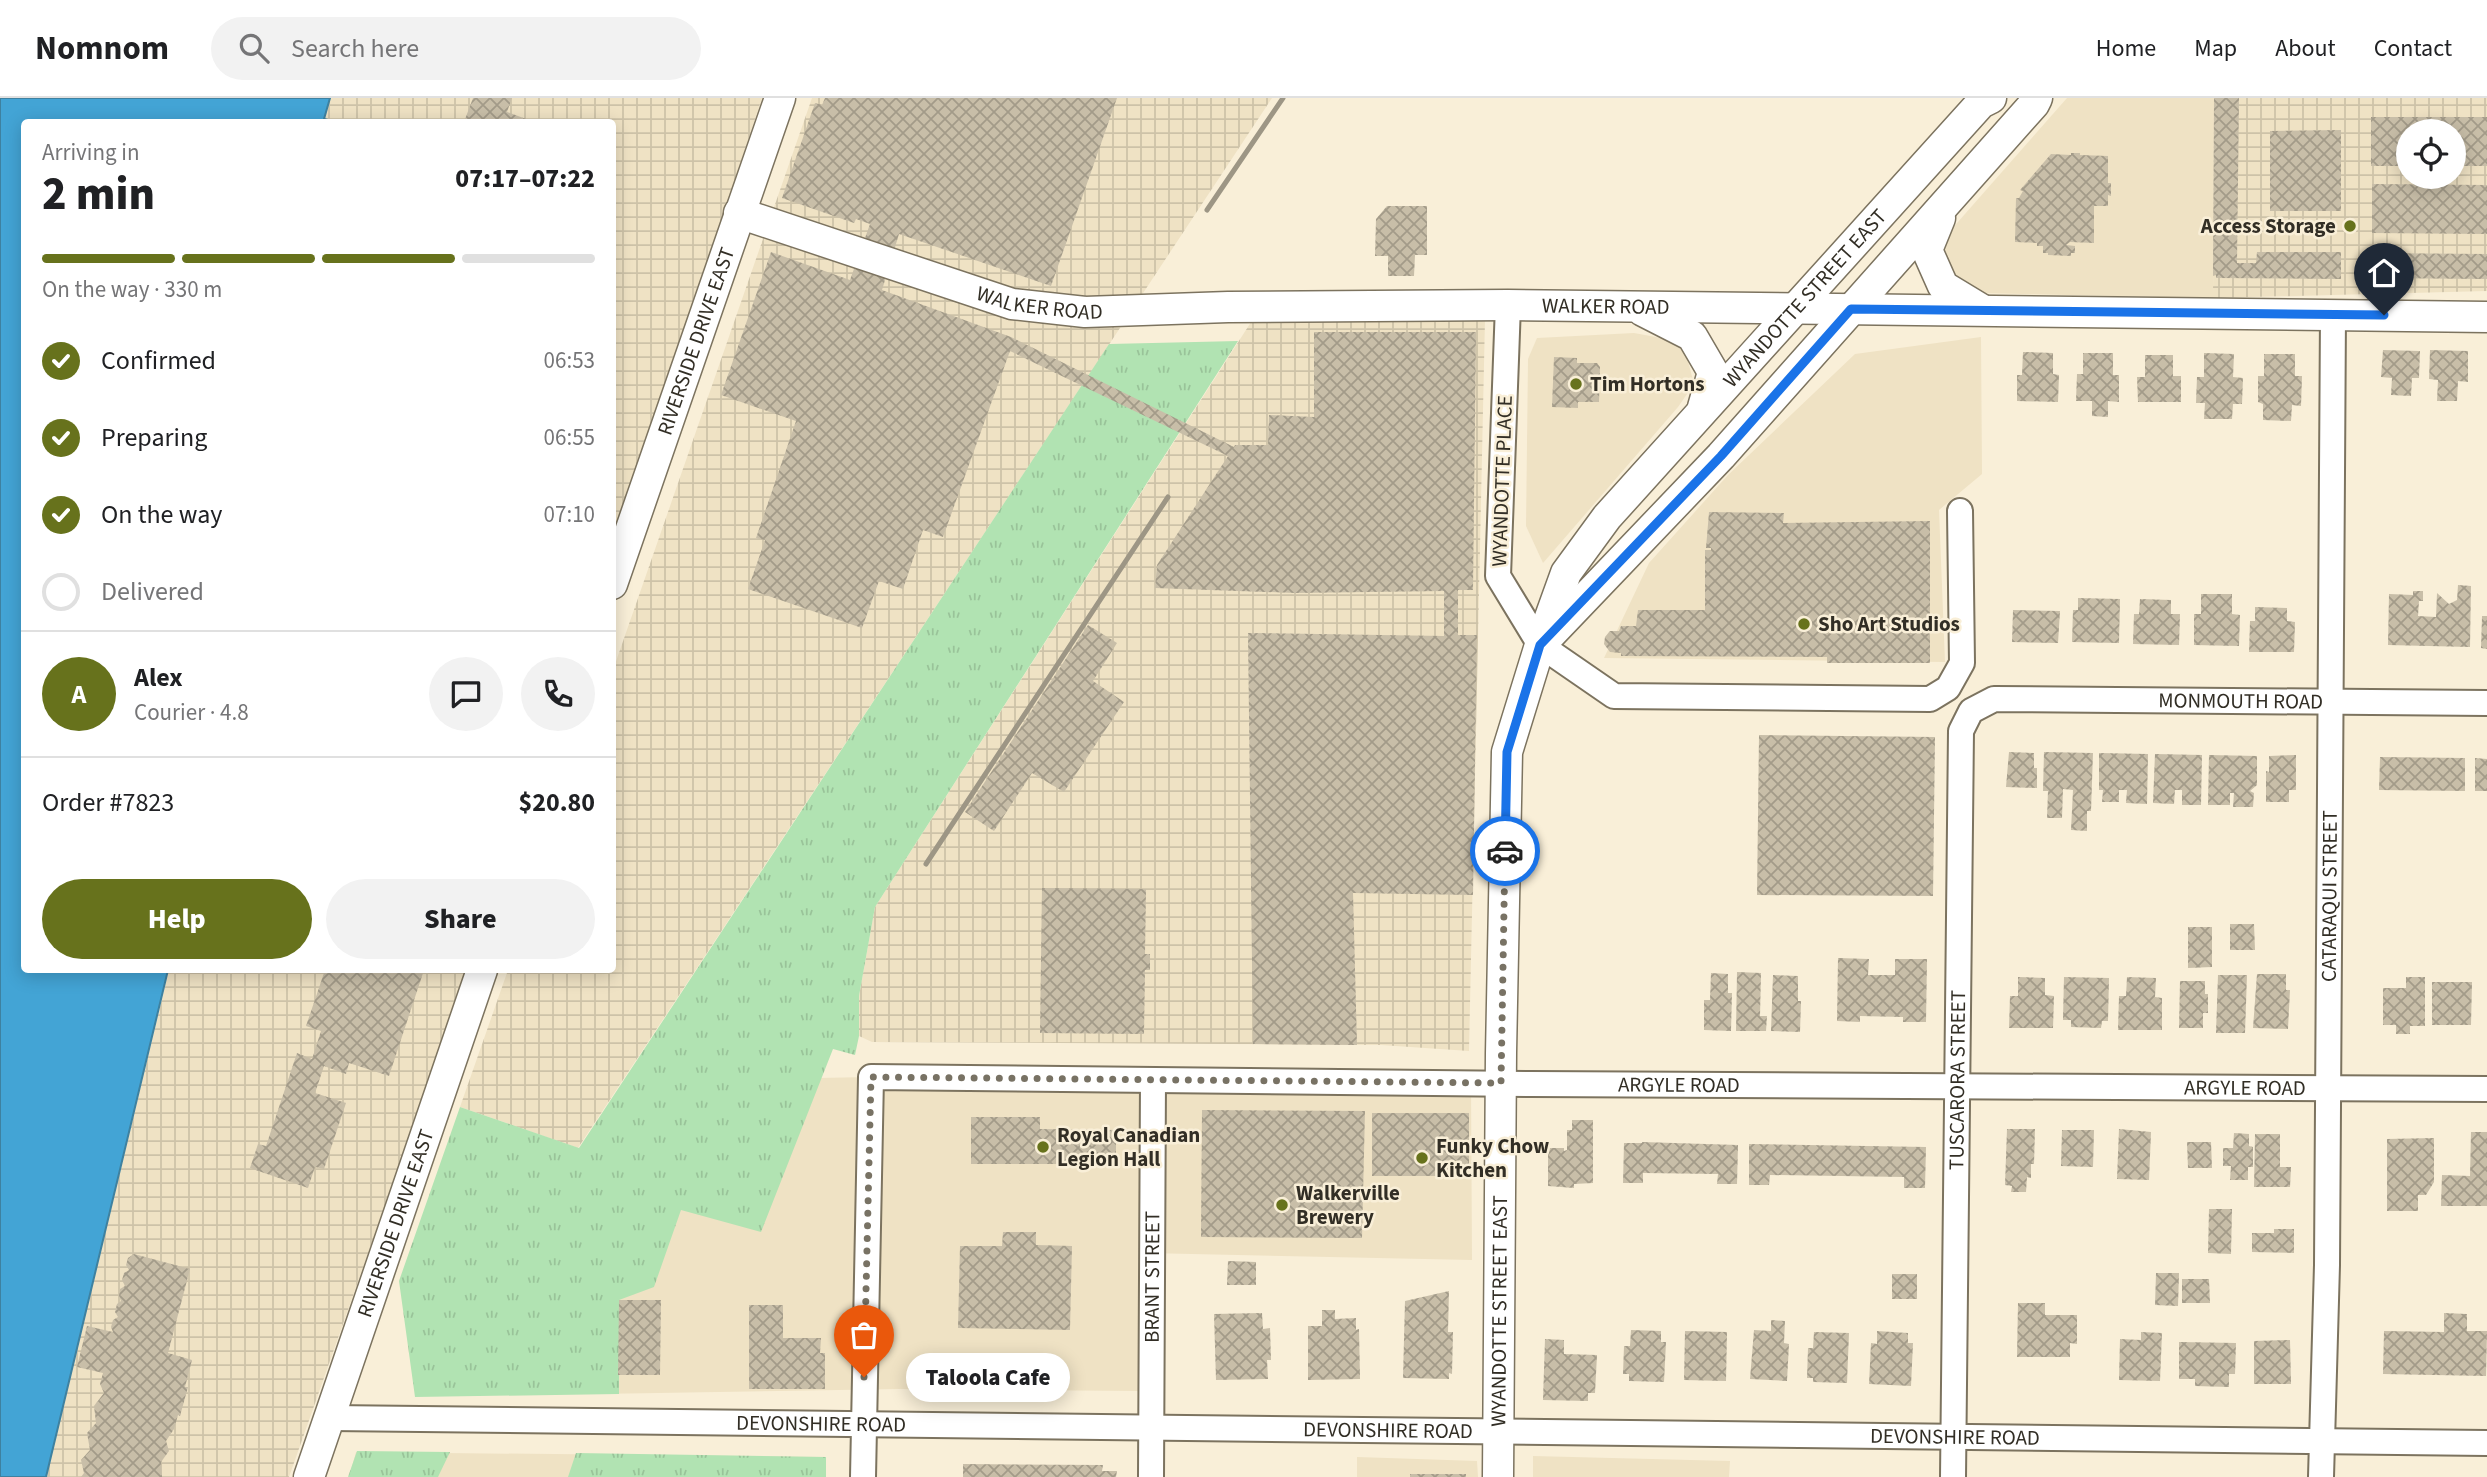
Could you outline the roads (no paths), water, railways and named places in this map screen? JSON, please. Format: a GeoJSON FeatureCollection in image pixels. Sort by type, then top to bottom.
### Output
{"type":"FeatureCollection","features":[{"type":"Feature","properties":{"kind":"main road","name":"RIVERSIDE DRIVE EAST"},"geometry":{"type":"LineString","coordinates":[[616,572],[780,98]]}},
{"type":"Feature","properties":{"kind":"main road","name":"WYANDOTTE STREET EAST"},"geometry":{"type":"LineString","coordinates":[[1497,1477],[1507,752],[1540,645],[1566,573],[1607,517],[1981,103],[1991,98]]}},
{"type":"Feature","properties":{"kind":"main road","name":"WYANDOTTE STREET EAST"},"geometry":{"type":"LineString","coordinates":[[1540,645],[1721,456],[2037,98]]}},
{"type":"Feature","properties":{"kind":"main road"},"geometry":{"type":"LineString","coordinates":[[1947,202],[1927,250],[1943,286],[1981,310]]}},
{"type":"Feature","properties":{"kind":"main road","name":"WALKER ROAD"},"geometry":{"type":"LineString","coordinates":[[739,213],[993,298],[1027,307],[1104,313],[1228,307],[1508,305],[2487,317]]}},
{"type":"Feature","properties":{"kind":"main road"},"geometry":{"type":"LineString","coordinates":[[1637,308],[1692,336],[1702,352],[1713,372],[1701,413]]}},
{"type":"Feature","properties":{"kind":"main road","name":"RIVERSIDE DRIVE EAST"},"geometry":{"type":"LineString","coordinates":[[309,1477],[481,973]]}},
{"type":"Feature","properties":{"kind":"street","name":"WYANDOTTE PLACE"},"geometry":{"type":"LineString","coordinates":[[1508,305],[1498,576],[1540,645]]}},
{"type":"Feature","properties":{"kind":"street","name":"CATARAQUI STREET"},"geometry":{"type":"LineString","coordinates":[[2321,1477],[2320,1441],[2328,1265],[2333,314]]}},
{"type":"Feature","properties":{"kind":"street"},"geometry":{"type":"LineString","coordinates":[[1540,645],[1615,696],[1930,699],[1948,688],[1962,663],[1960,511]]}},
{"type":"Feature","properties":{"kind":"street","name":"MONMOUTH ROAD"},"geometry":{"type":"LineString","coordinates":[[1994,699],[2487,702]]}},
{"type":"Feature","properties":{"kind":"street","name":"TUSCARORA STREET"},"geometry":{"type":"LineString","coordinates":[[1953,1477],[1961,731],[1971,711],[1994,699]]}},
{"type":"Feature","properties":{"kind":"street","name":"ARGYLE ROAD"},"geometry":{"type":"LineString","coordinates":[[863,1425],[871,1077],[2487,1088]]}},
{"type":"Feature","properties":{"kind":"street","name":"BRANT STREET"},"geometry":{"type":"LineString","coordinates":[[1151,1477],[1153,1080]]}},
{"type":"Feature","properties":{"kind":"street","name":"DEVONSHIRE ROAD"},"geometry":{"type":"LineString","coordinates":[[331,1418],[2487,1443]]}},
{"type":"Feature","properties":{"kind":"street"},"geometry":{"type":"LineString","coordinates":[[863,1425],[863,1477]]}},
{"type":"Feature","properties":{"kind":"water"},"geometry":{"type":"Polygon","coordinates":[[[0,98],[330,98],[324,119],[21,119],[21,973],[167,973],[46,1477],[0,1477],[0,98]]]}},
{"type":"Feature","properties":{"kind":"railway"},"geometry":{"type":"LineString","coordinates":[[1207,210],[1283,98]]}},
{"type":"Feature","properties":{"kind":"railway"},"geometry":{"type":"LineString","coordinates":[[926,864],[1168,497]]}},
{"type":"Feature","properties":{"kind":"place","name":"Access Storage"},"geometry":{"type":"Point","coordinates":[2350,226]}},
{"type":"Feature","properties":{"kind":"place","name":"Tim Hortons"},"geometry":{"type":"Point","coordinates":[1576,384]}},
{"type":"Feature","properties":{"kind":"place","name":"Sho Art Studios"},"geometry":{"type":"Point","coordinates":[1804,624]}},
{"type":"Feature","properties":{"kind":"place","name":"Royal Canadian Legion Hall"},"geometry":{"type":"Point","coordinates":[1043,1147]}},
{"type":"Feature","properties":{"kind":"place","name":"Funky Chow Kitchen"},"geometry":{"type":"Point","coordinates":[1422,1158]}},
{"type":"Feature","properties":{"kind":"place","name":"Walkerville Brewery"},"geometry":{"type":"Point","coordinates":[1282,1205]}},
{"type":"Feature","properties":{"kind":"place","name":"Taloola Cafe"},"geometry":{"type":"Point","coordinates":[864,1377]}}]}
